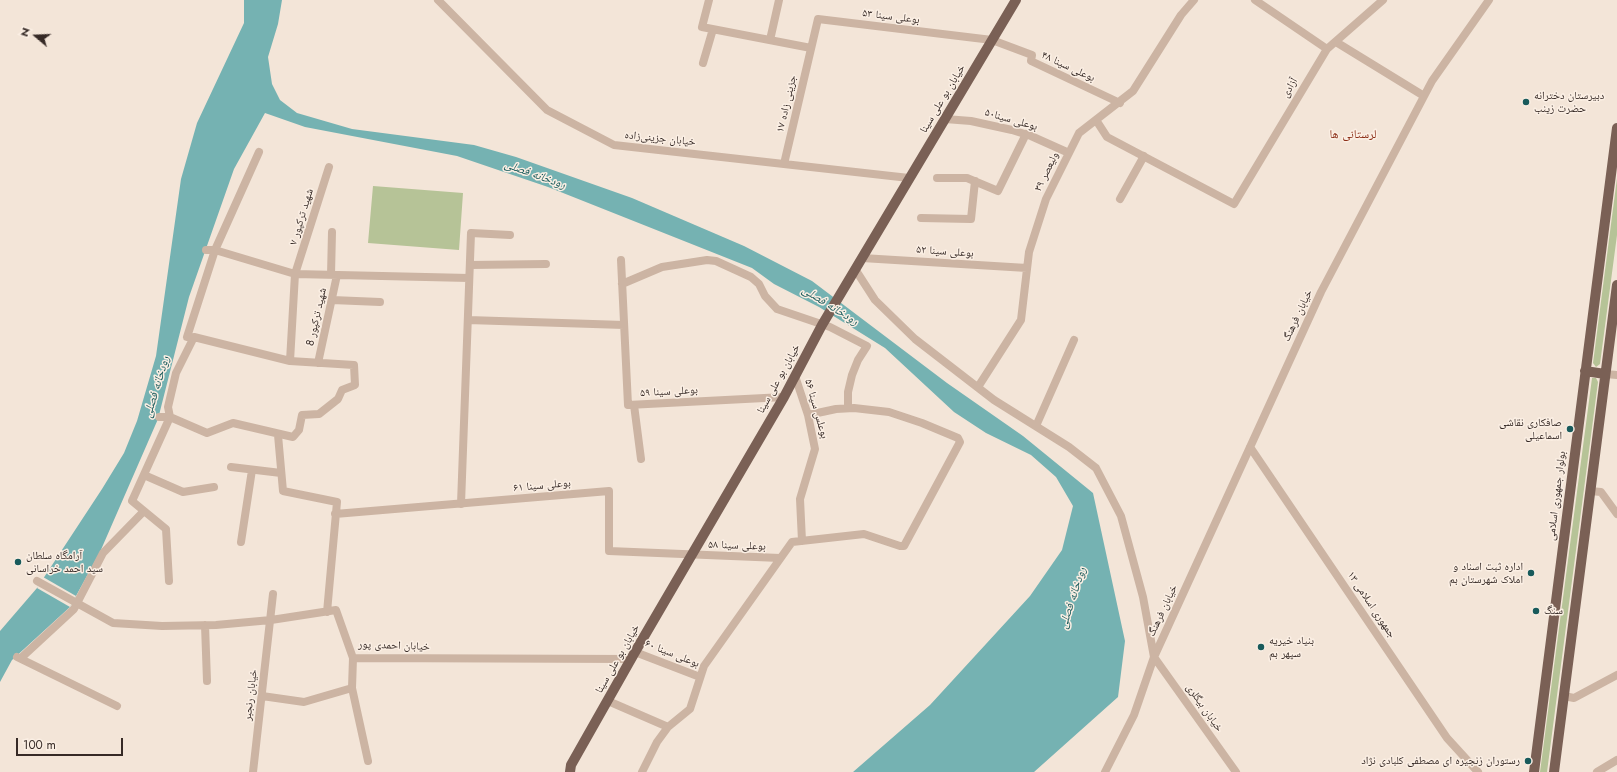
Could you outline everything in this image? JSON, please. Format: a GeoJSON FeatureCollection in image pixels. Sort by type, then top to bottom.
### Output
{"type":"FeatureCollection","features":[{"type":"Feature","properties":{"kind":"main road","name":"خیابان بو علی سینا"},"geometry":{"type":"LineString","coordinates":[[570,772],[571,765],[633,655],[784,397],[822,325],[1016,0]]}},
{"type":"Feature","properties":{"kind":"main road","name":"بولوار جمهوری اسلامی"},"geometry":{"type":"LineString","coordinates":[[1534,772],[1617,128]]}},
{"type":"Feature","properties":{"kind":"main road"},"geometry":{"type":"LineString","coordinates":[[1554,772],[1590,491],[1606,374],[1614,333],[1617,286]]}},
{"type":"Feature","properties":{"kind":"main road"},"geometry":{"type":"LineString","coordinates":[[1585,371],[1606,374]]}},
{"type":"Feature","properties":{"kind":"street","name":"خیابان جزینی‌زاده"},"geometry":{"type":"LineString","coordinates":[[438,0],[548,110],[614,145],[909,178]]}},
{"type":"Feature","properties":{"kind":"street"},"geometry":{"type":"LineString","coordinates":[[709,0],[702,27],[811,48]]}},
{"type":"Feature","properties":{"kind":"street"},"geometry":{"type":"LineString","coordinates":[[770,40],[779,0]]}},
{"type":"Feature","properties":{"kind":"street","name":"ولیعصر ۳۹"},"geometry":{"type":"LineString","coordinates":[[978,387],[1021,320],[1029,252],[1046,199],[1079,133],[1133,91],[1181,15],[1194,0]]}},
{"type":"Feature","properties":{"kind":"street"},"geometry":{"type":"LineString","coordinates":[[1255,0],[1327,49]]}},
{"type":"Feature","properties":{"kind":"street","name":"آزادی"},"geometry":{"type":"LineString","coordinates":[[1144,156],[1234,204],[1327,49],[1383,0]]}},
{"type":"Feature","properties":{"kind":"street","name":"خیابان فرهنگ"},"geometry":{"type":"LineString","coordinates":[[1105,772],[1134,715],[1154,657],[1321,292],[1432,81],[1489,0]]}},
{"type":"Feature","properties":{"kind":"street","name":"بوعلی سینا ۵۳"},"geometry":{"type":"LineString","coordinates":[[811,48],[818,19],[992,40]]}},
{"type":"Feature","properties":{"kind":"street"},"geometry":{"type":"LineString","coordinates":[[703,63],[713,29]]}},
{"type":"Feature","properties":{"kind":"street","name":"بوعلی سینا ۴۸"},"geometry":{"type":"LineString","coordinates":[[992,40],[1032,55],[1031,61],[1120,102]]}},
{"type":"Feature","properties":{"kind":"street"},"geometry":{"type":"LineString","coordinates":[[1336,42],[1424,96]]}},
{"type":"Feature","properties":{"kind":"street","name":"جزینی زاده ۱۷"},"geometry":{"type":"LineString","coordinates":[[784,164],[811,48]]}},
{"type":"Feature","properties":{"kind":"street","name":"بوعلی سینا۵۰"},"geometry":{"type":"LineString","coordinates":[[945,118],[992,124],[1026,134],[1069,153]]}},
{"type":"Feature","properties":{"kind":"street"},"geometry":{"type":"LineString","coordinates":[[1096,120],[1107,137],[1144,156],[1120,199]]}},
{"type":"Feature","properties":{"kind":"street"},"geometry":{"type":"LineString","coordinates":[[938,178],[967,178],[998,191],[1026,134]]}},
{"type":"Feature","properties":{"kind":"street"},"geometry":{"type":"LineString","coordinates":[[168,581],[166,529],[132,501],[170,417],[168,407],[176,373],[216,250],[259,152]]}},
{"type":"Feature","properties":{"kind":"street","name":"شهید ترکپور ۷"},"geometry":{"type":"LineString","coordinates":[[290,362],[295,274],[329,167]]}},
{"type":"Feature","properties":{"kind":"street"},"geometry":{"type":"LineString","coordinates":[[921,218],[971,219],[975,181]]}},
{"type":"Feature","properties":{"kind":"street","name":"شهید ترکپور 8"},"geometry":{"type":"LineString","coordinates":[[318,363],[332,300],[334,275],[332,232]]}},
{"type":"Feature","properties":{"kind":"street"},"geometry":{"type":"LineString","coordinates":[[460,504],[471,233],[510,235]]}},
{"type":"Feature","properties":{"kind":"street"},"geometry":{"type":"LineString","coordinates":[[206,250],[216,250],[295,274],[470,278]]}},
{"type":"Feature","properties":{"kind":"street","name":"بوعلی سینا ۵۲"},"geometry":{"type":"LineString","coordinates":[[862,258],[1027,268]]}},
{"type":"Feature","properties":{"kind":"street","name":"بوعلی سینا ۵۹"},"geometry":{"type":"LineString","coordinates":[[621,260],[628,406],[784,397]]}},
{"type":"Feature","properties":{"kind":"street"},"geometry":{"type":"LineString","coordinates":[[622,284],[662,267],[693,260],[716,261],[751,277],[759,284],[765,296],[777,309],[830,327],[867,346],[858,360],[852,375],[848,392],[848,408]]}},
{"type":"Feature","properties":{"kind":"street"},"geometry":{"type":"LineString","coordinates":[[470,265],[546,264]]}},
{"type":"Feature","properties":{"kind":"street"},"geometry":{"type":"LineString","coordinates":[[856,269],[875,300],[915,339],[978,387],[1068,447],[1096,468],[1121,516],[1143,597],[1154,657]]}},
{"type":"Feature","properties":{"kind":"street"},"geometry":{"type":"LineString","coordinates":[[332,300],[380,302]]}},
{"type":"Feature","properties":{"kind":"street"},"geometry":{"type":"LineString","coordinates":[[468,320],[624,325]]}},
{"type":"Feature","properties":{"kind":"street"},"geometry":{"type":"LineString","coordinates":[[158,417],[170,417],[207,433],[233,423],[278,435],[293,437],[299,430],[302,415],[319,414],[338,399],[342,390],[355,385],[354,366],[290,362],[187,337]]}},
{"type":"Feature","properties":{"kind":"street"},"geometry":{"type":"LineString","coordinates":[[1036,426],[1074,340]]}},
{"type":"Feature","properties":{"kind":"street"},"geometry":{"type":"LineString","coordinates":[[1606,374],[1617,375]]}},
{"type":"Feature","properties":{"kind":"street","name":"بوعلس سینا ۵۶"},"geometry":{"type":"LineString","coordinates":[[795,376],[808,415],[815,449],[800,499],[802,541]]}},
{"type":"Feature","properties":{"kind":"street"},"geometry":{"type":"LineString","coordinates":[[634,405],[641,459]]}},
{"type":"Feature","properties":{"kind":"street"},"geometry":{"type":"LineString","coordinates":[[642,772],[657,742],[668,727],[690,709],[704,666],[792,542],[864,534],[904,546],[960,442],[958,438],[906,416],[871,409],[848,408],[808,415]]}},
{"type":"Feature","properties":{"kind":"street"},"geometry":{"type":"LineString","coordinates":[[38,582],[113,624],[162,626],[205,625],[270,620],[327,612],[337,502],[283,491],[278,435]]}},
{"type":"Feature","properties":{"kind":"street","name":"جمهوری اسلامی ۱۳"},"geometry":{"type":"LineString","coordinates":[[1250,447],[1447,738],[1478,772]]}},
{"type":"Feature","properties":{"kind":"street"},"geometry":{"type":"LineString","coordinates":[[231,468],[281,472]]}},
{"type":"Feature","properties":{"kind":"street"},"geometry":{"type":"LineString","coordinates":[[241,542],[252,470]]}},
{"type":"Feature","properties":{"kind":"street"},"geometry":{"type":"LineString","coordinates":[[144,475],[183,492],[214,487]]}},
{"type":"Feature","properties":{"kind":"street","name":"بوعلی سینا ۶۱"},"geometry":{"type":"LineString","coordinates":[[335,514],[609,491],[610,551],[692,556]]}},
{"type":"Feature","properties":{"kind":"street"},"geometry":{"type":"LineString","coordinates":[[1590,491],[1601,492],[1615,505],[1617,514]]}},
{"type":"Feature","properties":{"kind":"street"},"geometry":{"type":"LineString","coordinates":[[117,706],[18,657],[74,609],[103,554],[144,511]]}},
{"type":"Feature","properties":{"kind":"street","name":"بوعلی سینا ۵۸"},"geometry":{"type":"LineString","coordinates":[[692,556],[780,558]]}},
{"type":"Feature","properties":{"kind":"street","name":"خیابان رنجبر"},"geometry":{"type":"LineString","coordinates":[[253,772],[273,594]]}},
{"type":"Feature","properties":{"kind":"street","name":"خیابان احمدی پور"},"geometry":{"type":"LineString","coordinates":[[327,612],[336,610],[354,658],[633,655]]}},
{"type":"Feature","properties":{"kind":"street"},"geometry":{"type":"LineString","coordinates":[[205,625],[207,682]]}},
{"type":"Feature","properties":{"kind":"street","name":"بوعلی سینا ۶۰"},"geometry":{"type":"LineString","coordinates":[[633,655],[700,677]]}},
{"type":"Feature","properties":{"kind":"street","name":"خیابان بیگلری"},"geometry":{"type":"LineString","coordinates":[[1154,657],[1236,772]]}},
{"type":"Feature","properties":{"kind":"street"},"geometry":{"type":"LineString","coordinates":[[354,658],[352,688],[368,761]]}},
{"type":"Feature","properties":{"kind":"street"},"geometry":{"type":"LineString","coordinates":[[1564,696],[1574,698],[1617,675]]}},
{"type":"Feature","properties":{"kind":"street"},"geometry":{"type":"LineString","coordinates":[[262,696],[304,702],[352,688]]}},
{"type":"Feature","properties":{"kind":"street"},"geometry":{"type":"LineString","coordinates":[[608,701],[668,727]]}},
{"type":"Feature","properties":{"kind":"street"},"geometry":{"type":"LineString","coordinates":[[1597,772],[1617,760]]}},
{"type":"Feature","properties":{"kind":"green space"},"geometry":{"type":"Polygon","coordinates":[[[1617,178],[1617,235],[1600,364],[1596,367],[1593,363],[1617,178]]]}},
{"type":"Feature","properties":{"kind":"green space"},"geometry":{"type":"Polygon","coordinates":[[[373,186],[463,193],[459,250],[368,243],[373,186]]]}},
{"type":"Feature","properties":{"kind":"green space"},"geometry":{"type":"Polygon","coordinates":[[[1592,378],[1596,378],[1598,382],[1547,772],[1540,772],[1592,378]]]}},
{"type":"Feature","properties":{"kind":"water","name":"رودخانه فصلی"},"geometry":{"type":"Polygon","coordinates":[[[244,0],[282,0],[278,24],[268,57],[272,84],[280,100],[297,113],[352,129],[474,145],[516,157],[632,198],[744,246],[812,281],[947,383],[1023,436],[1093,493],[1125,641],[1118,697],[1034,772],[853,772],[930,705],[1030,596],[1062,550],[1073,506],[1056,477],[1031,455],[986,433],[954,412],[885,348],[819,307],[774,284],[752,268],[548,187],[457,156],[305,127],[265,113],[234,169],[189,297],[158,419],[100,552],[70,607],[12,660],[0,682],[0,631],[37,588],[102,489],[124,453],[137,421],[156,356],[181,179],[197,123],[244,23],[244,0]]]}},
{"type":"Feature","properties":{"kind":"pier"},"geometry":{"type":"Polygon","coordinates":[[[43,577],[76,596],[70,607],[37,588],[43,577]]]}},
{"type":"Feature","properties":{"kind":"place","name":"دبیرستان دخترانه حضرت زینب"},"geometry":{"type":"Point","coordinates":[1526,102]}},
{"type":"Feature","properties":{"kind":"place","name":"صافکاری نقاشی اسماعیلی"},"geometry":{"type":"Point","coordinates":[1570,429]}},
{"type":"Feature","properties":{"kind":"place","name":"آرامگاه سلطان سید احمد خراسانی"},"geometry":{"type":"Point","coordinates":[18,562]}},
{"type":"Feature","properties":{"kind":"place","name":"اداره ثبت اسناد و املاک شهرستان بم"},"geometry":{"type":"Point","coordinates":[1531,573]}},
{"type":"Feature","properties":{"kind":"place","name":"سنگ"},"geometry":{"type":"Point","coordinates":[1536,611]}},
{"type":"Feature","properties":{"kind":"place","name":"بنیاد خیریه سپهر بم"},"geometry":{"type":"Point","coordinates":[1261,647]}},
{"type":"Feature","properties":{"kind":"place","name":"رستوران زنجیره ای مصطفی کلبادی نژاد"},"geometry":{"type":"Point","coordinates":[1528,761]}},
{"type":"Feature","properties":{"kind":"district","name":"لرستانی ها"},"geometry":{"type":"Point","coordinates":[1353,135]}}]}
